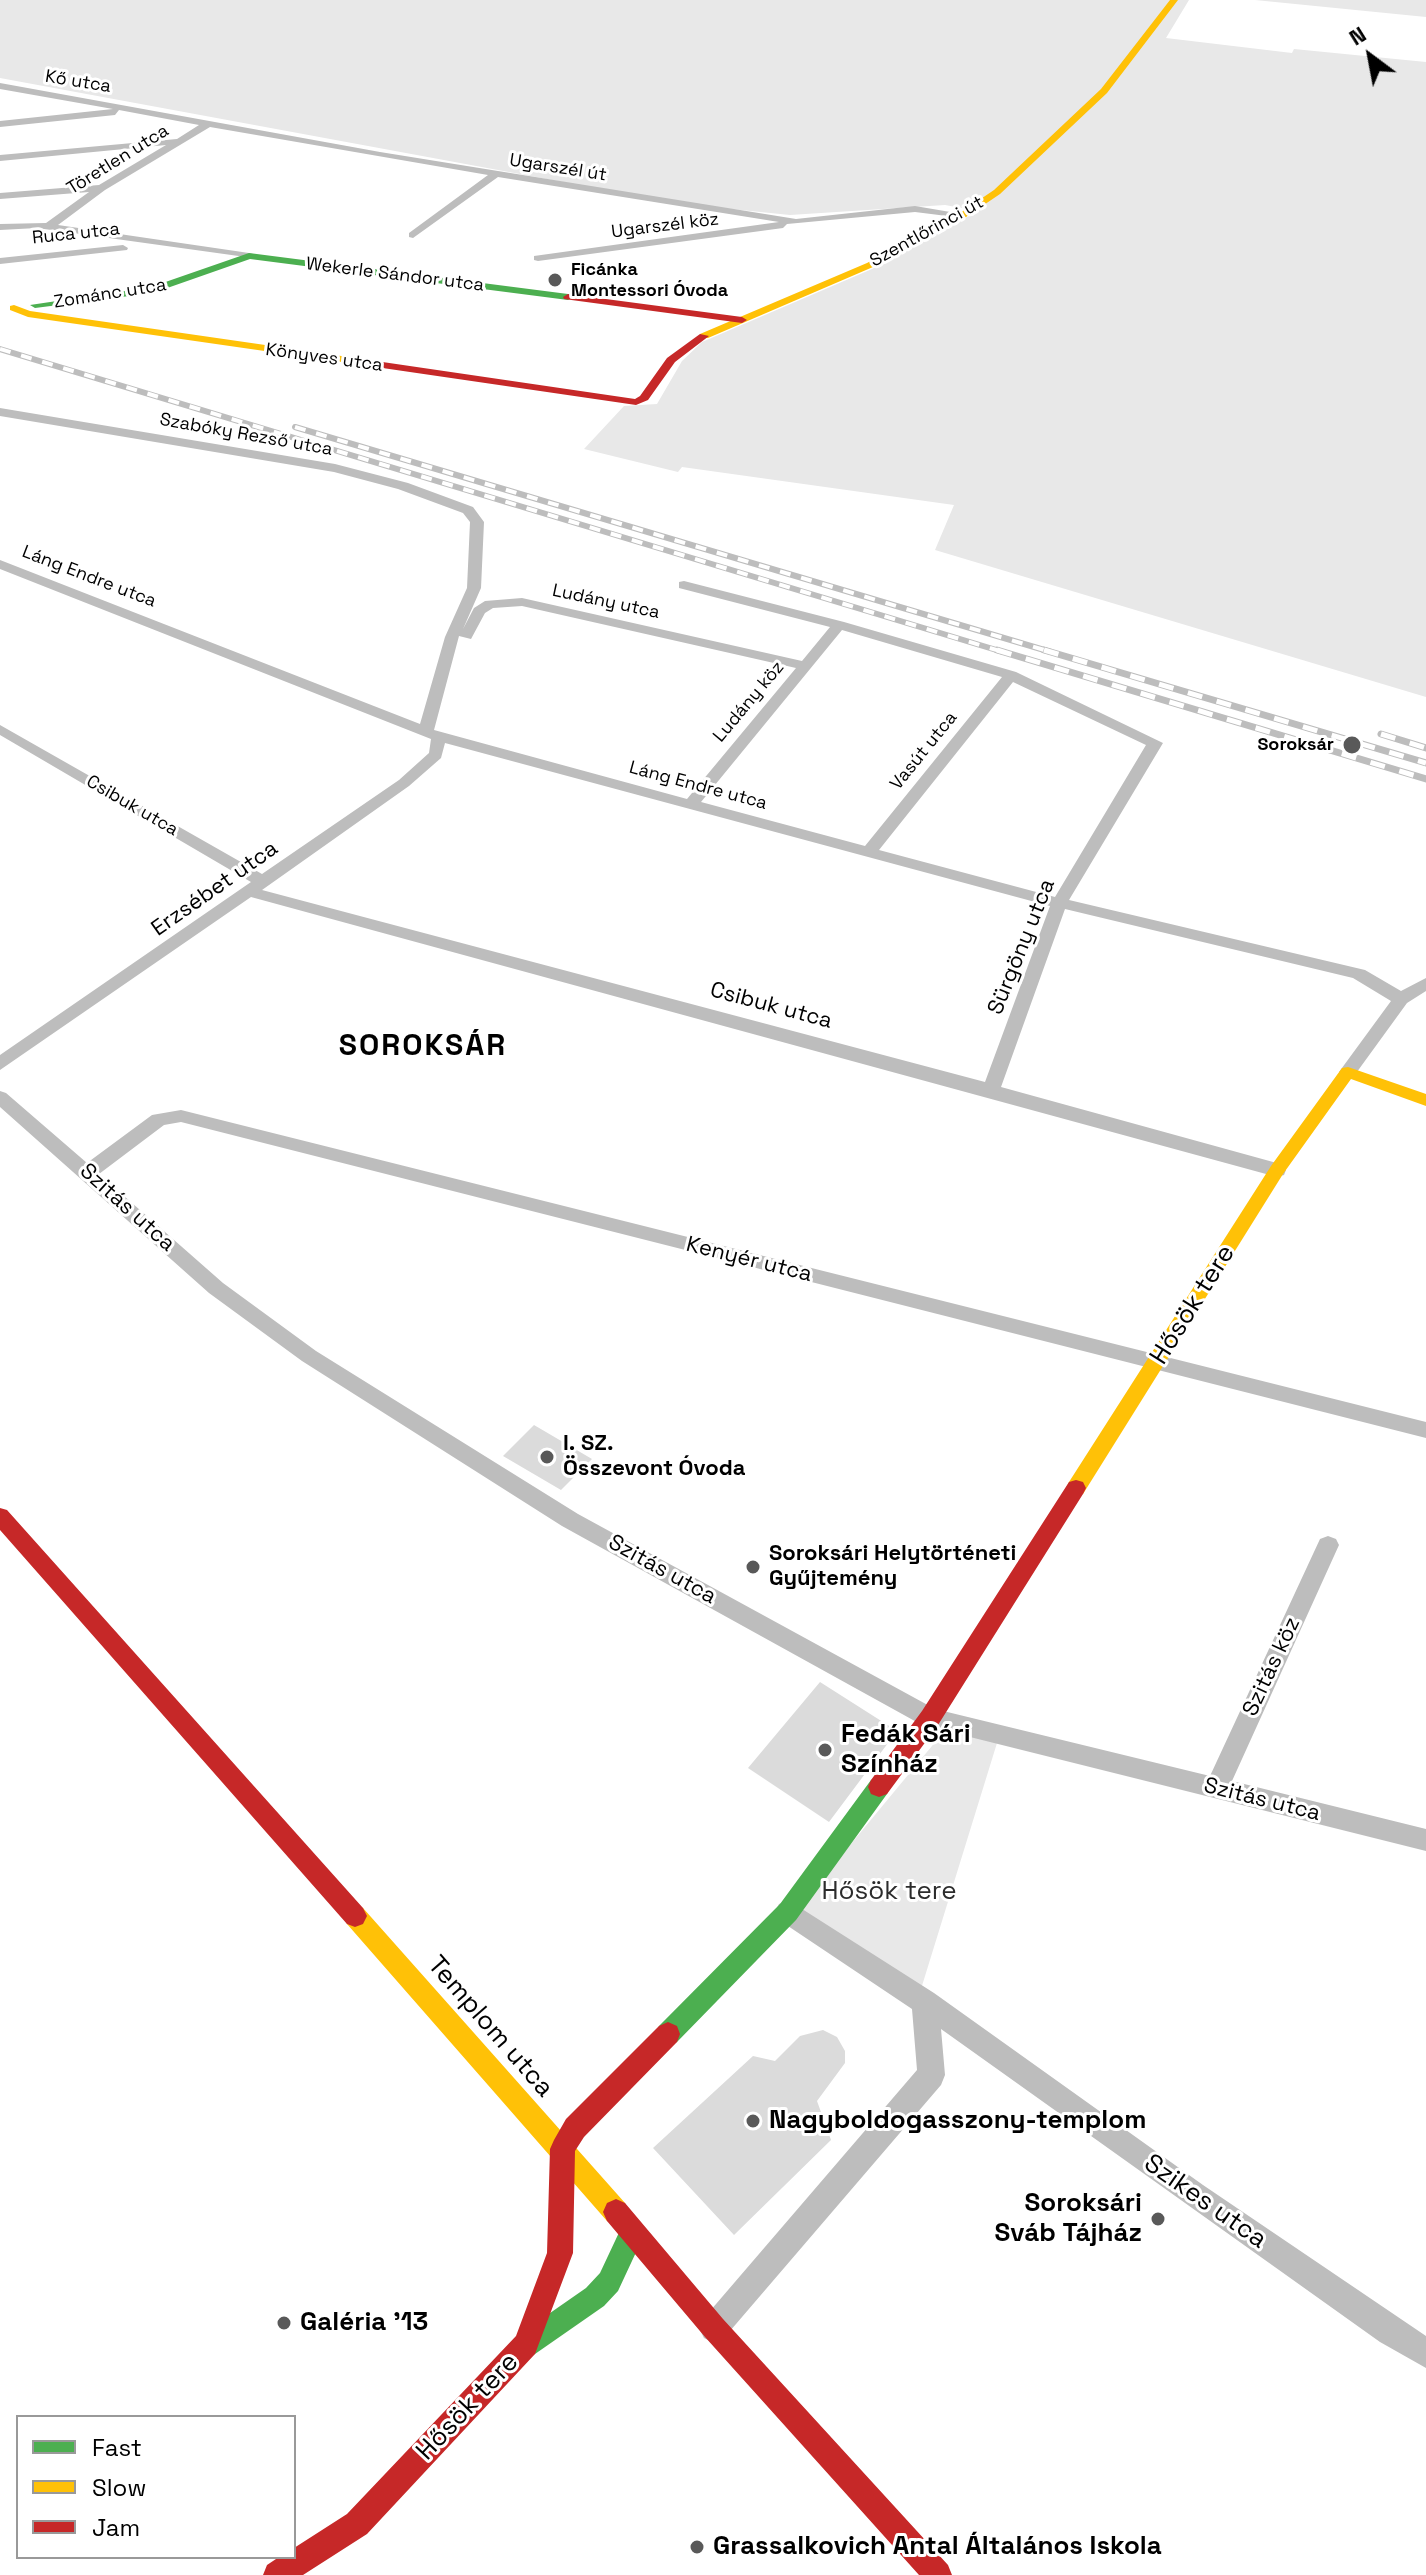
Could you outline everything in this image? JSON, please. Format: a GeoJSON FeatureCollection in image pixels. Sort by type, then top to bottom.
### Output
{"type":"FeatureCollection","features":[{"type":"Feature","properties":{"kind":"main road","name":"Szentlőrinci út"},"geometry":{"type":"LineString","coordinates":[[636,402],[644,398],[680,350],[695,340],[870,265],[963,215],[1017,174],[1104,91],[1152,33],[1174,0]]}},
{"type":"Feature","properties":{"kind":"main road","name":"Wekerle Sándor utca"},"geometry":{"type":"LineString","coordinates":[[249,256],[742,320]]}},
{"type":"Feature","properties":{"kind":"main road","name":"Zománc utca"},"geometry":{"type":"LineString","coordinates":[[7,309],[153,290],[249,256]]}},
{"type":"Feature","properties":{"kind":"main road","name":"Könyves utca"},"geometry":{"type":"LineString","coordinates":[[7,309],[622,403],[636,402]]}},
{"type":"Feature","properties":{"kind":"main road"},"geometry":{"type":"LineString","coordinates":[[1348,1072],[1426,1100]]}},
{"type":"Feature","properties":{"kind":"main road","name":"Hősök tere"},"geometry":{"type":"LineString","coordinates":[[277,2575],[357,2524],[526,2345],[560,2253],[563,2149],[575,2128],[788,1912],[930,1718],[1277,1170],[1348,1072]]}},
{"type":"Feature","properties":{"kind":"main road","name":"Templom utca"},"geometry":{"type":"LineString","coordinates":[[0,1516],[563,2149],[714,2328],[938,2575]]}},
{"type":"Feature","properties":{"kind":"main road"},"geometry":{"type":"LineString","coordinates":[[526,2345],[595,2297],[609,2282],[632,2233]]}},
{"type":"Feature","properties":{"kind":"street","name":"Kő utca"},"geometry":{"type":"LineString","coordinates":[[0,86],[151,111]]}},
{"type":"Feature","properties":{"kind":"street","name":"Ugarszél út"},"geometry":{"type":"LineString","coordinates":[[151,111],[208,124],[496,174],[796,222],[915,209],[963,215]]}},
{"type":"Feature","properties":{"kind":"street"},"geometry":{"type":"LineString","coordinates":[[0,124],[151,111]]}},
{"type":"Feature","properties":{"kind":"street","name":"Töretlen utca"},"geometry":{"type":"LineString","coordinates":[[48,227],[101,188],[208,124]]}},
{"type":"Feature","properties":{"kind":"street"},"geometry":{"type":"LineString","coordinates":[[0,158],[178,141]]}},
{"type":"Feature","properties":{"kind":"street"},"geometry":{"type":"LineString","coordinates":[[413,235],[496,174]]}},
{"type":"Feature","properties":{"kind":"street"},"geometry":{"type":"LineString","coordinates":[[0,196],[101,188]]}},
{"type":"Feature","properties":{"kind":"street","name":"Ugarszél köz"},"geometry":{"type":"LineString","coordinates":[[538,258],[766,229],[796,222]]}},
{"type":"Feature","properties":{"kind":"street","name":"Wekerle Sándor utca"},"geometry":{"type":"LineString","coordinates":[[0,227],[48,227],[249,256]]}},
{"type":"Feature","properties":{"kind":"street","name":"Ruca utca"},"geometry":{"type":"LineString","coordinates":[[0,261],[155,244]]}},
{"type":"Feature","properties":{"kind":"street","name":"Szabóky Rezső utca"},"geometry":{"type":"LineString","coordinates":[[0,412],[347,471],[468,510],[477,522]]}},
{"type":"Feature","properties":{"kind":"street","name":"Erzsébet utca"},"geometry":{"type":"LineString","coordinates":[[0,1064],[258,887],[404,783],[436,755],[432,734],[438,680],[452,637],[474,588],[477,522]]}},
{"type":"Feature","properties":{"kind":"street","name":"Láng Endre utca"},"geometry":{"type":"LineString","coordinates":[[0,564],[432,734],[1059,903],[1359,974],[1401,999]]}},
{"type":"Feature","properties":{"kind":"street"},"geometry":{"type":"LineString","coordinates":[[684,585],[839,625],[1011,675]]}},
{"type":"Feature","properties":{"kind":"street","name":"Ludány utca"},"geometry":{"type":"LineString","coordinates":[[438,680],[452,670],[479,611],[490,604],[505,602],[522,602],[806,666]]}},
{"type":"Feature","properties":{"kind":"street","name":"Ludány köz"},"geometry":{"type":"LineString","coordinates":[[690,805],[839,625]]}},
{"type":"Feature","properties":{"kind":"street","name":"Sürgöny utca"},"geometry":{"type":"LineString","coordinates":[[991,1090],[1059,903],[1155,743],[1011,675]]}},
{"type":"Feature","properties":{"kind":"street","name":"Vasút utca"},"geometry":{"type":"LineString","coordinates":[[869,852],[1011,675]]}},
{"type":"Feature","properties":{"kind":"street","name":"Csibuk utca"},"geometry":{"type":"LineString","coordinates":[[0,729],[258,887],[1277,1170]]}},
{"type":"Feature","properties":{"kind":"street","name":"Hősök tere"},"geometry":{"type":"LineString","coordinates":[[1348,1072],[1401,999],[1426,983]]}},
{"type":"Feature","properties":{"kind":"street","name":"Szitás utca"},"geometry":{"type":"LineString","coordinates":[[0,1097],[216,1288],[309,1356],[570,1520],[930,1718],[1426,1840]]}},
{"type":"Feature","properties":{"kind":"street","name":"Kenyér utca"},"geometry":{"type":"LineString","coordinates":[[88,1172],[159,1119],[181,1116],[1426,1430]]}},
{"type":"Feature","properties":{"kind":"street","name":"Szitás köz"},"geometry":{"type":"LineString","coordinates":[[1216,1789],[1328,1545]]}},
{"type":"Feature","properties":{"kind":"street","name":"Szikes utca"},"geometry":{"type":"LineString","coordinates":[[788,1912],[925,2002],[1246,2232],[1426,2353]]}},
{"type":"Feature","properties":{"kind":"street"},"geometry":{"type":"LineString","coordinates":[[714,2328],[931,2075],[925,2002]]}},
{"type":"Feature","properties":{"kind":"green space"},"geometry":{"type":"Polygon","coordinates":[[[0,0],[1189,0],[1166,38],[1292,53],[1294,49],[1426,62],[1426,697],[935,550],[954,505],[682,467],[678,472],[584,449],[624,406],[657,404],[682,361],[702,342],[872,269],[978,211],[945,205],[790,215],[682,204],[0,78],[0,0]]]}},
{"type":"Feature","properties":{"kind":"green space"},"geometry":{"type":"Polygon","coordinates":[[[1255,0],[1426,0],[1426,17],[1255,0]]]}},
{"type":"Feature","properties":{"kind":"green space","name":"Hősök tere"},"geometry":{"type":"Polygon","coordinates":[[[946,1729],[997,1743],[921,1989],[798,1908],[946,1729]]]}},
{"type":"Feature","properties":{"kind":"building","name":"I. SZ. Összevont Óvoda"},"geometry":{"type":"Polygon","coordinates":[[[534,1425],[592,1459],[561,1490],[503,1456],[534,1425]]]}},
{"type":"Feature","properties":{"kind":"building","name":"Fedák Sári Színház"},"geometry":{"type":"Polygon","coordinates":[[[820,1682],[897,1731],[829,1822],[748,1768],[820,1682]]]}},
{"type":"Feature","properties":{"kind":"building","name":"Nagyboldogasszony-templom"},"geometry":{"type":"Polygon","coordinates":[[[823,2030],[837,2037],[845,2051],[845,2063],[817,2101],[831,2140],[734,2235],[653,2148],[753,2056],[775,2061],[800,2036],[823,2030]]]}},
{"type":"Feature","properties":{"kind":"railway"},"geometry":{"type":"LineString","coordinates":[[0,349],[1003,652]]}},
{"type":"Feature","properties":{"kind":"railway"},"geometry":{"type":"LineString","coordinates":[[295,427],[1051,652]]}},
{"type":"Feature","properties":{"kind":"railway"},"geometry":{"type":"LineString","coordinates":[[997,650],[1426,779]]}},
{"type":"Feature","properties":{"kind":"railway"},"geometry":{"type":"LineString","coordinates":[[1044,650],[1426,763]]}},
{"type":"Feature","properties":{"kind":"railway"},"geometry":{"type":"LineString","coordinates":[[1381,734],[1426,748]]}},
{"type":"Feature","properties":{"kind":"traffic: fast"},"geometry":{"type":"LineString","coordinates":[[35,305],[153,290],[249,256],[568,297]]}},
{"type":"Feature","properties":{"kind":"traffic: fast"},"geometry":{"type":"LineString","coordinates":[[668,2034],[788,1912],[879,1787]]}},
{"type":"Feature","properties":{"kind":"traffic: fast"},"geometry":{"type":"LineString","coordinates":[[526,2345],[595,2297],[609,2282],[632,2233]]}},
{"type":"Feature","properties":{"kind":"traffic: slow"},"geometry":{"type":"LineString","coordinates":[[704,336],[870,265],[963,215],[997,192],[1104,91],[1174,0]]}},
{"type":"Feature","properties":{"kind":"traffic: slow"},"geometry":{"type":"LineString","coordinates":[[14,308],[28,314],[362,362]]}},
{"type":"Feature","properties":{"kind":"traffic: slow"},"geometry":{"type":"LineString","coordinates":[[1076,1488],[1277,1170],[1348,1072],[1426,1100]]}},
{"type":"Feature","properties":{"kind":"traffic: slow"},"geometry":{"type":"LineString","coordinates":[[355,1916],[616,2212]]}},
{"type":"Feature","properties":{"kind":"traffic: jam"},"geometry":{"type":"LineString","coordinates":[[568,297],[742,320]]}},
{"type":"Feature","properties":{"kind":"traffic: jam"},"geometry":{"type":"LineString","coordinates":[[362,362],[636,402],[644,398],[671,360],[704,336]]}},
{"type":"Feature","properties":{"kind":"traffic: jam"},"geometry":{"type":"LineString","coordinates":[[879,1787],[930,1718],[1076,1488]]}},
{"type":"Feature","properties":{"kind":"traffic: jam"},"geometry":{"type":"LineString","coordinates":[[0,1516],[355,1916]]}},
{"type":"Feature","properties":{"kind":"traffic: jam"},"geometry":{"type":"LineString","coordinates":[[277,2575],[357,2524],[526,2345],[560,2253],[563,2149],[575,2128],[668,2034]]}},
{"type":"Feature","properties":{"kind":"traffic: jam"},"geometry":{"type":"LineString","coordinates":[[616,2212],[714,2328],[938,2575]]}},
{"type":"Feature","properties":{"kind":"place","name":"Ficánka Montessori Óvoda"},"geometry":{"type":"Point","coordinates":[555,280]}},
{"type":"Feature","properties":{"kind":"place","name":"Soroksár"},"geometry":{"type":"Point","coordinates":[1352,745]}},
{"type":"Feature","properties":{"kind":"place","name":"I. SZ. Összevont Óvoda"},"geometry":{"type":"Point","coordinates":[547,1457]}},
{"type":"Feature","properties":{"kind":"place","name":"Soroksári Helytörténeti Gyűjtemény"},"geometry":{"type":"Point","coordinates":[753,1567]}},
{"type":"Feature","properties":{"kind":"place","name":"Fedák Sári Színház"},"geometry":{"type":"Point","coordinates":[825,1750]}},
{"type":"Feature","properties":{"kind":"place","name":"Nagyboldogasszony-templom"},"geometry":{"type":"Point","coordinates":[753,2121]}},
{"type":"Feature","properties":{"kind":"place","name":"Soroksári Sváb Tájház"},"geometry":{"type":"Point","coordinates":[1158,2219]}},
{"type":"Feature","properties":{"kind":"place","name":"Galéria '13"},"geometry":{"type":"Point","coordinates":[284,2323]}},
{"type":"Feature","properties":{"kind":"place","name":"Grassalkovich Antal Általános Iskola"},"geometry":{"type":"Point","coordinates":[697,2547]}},
{"type":"Feature","properties":{"kind":"district","name":"SOROKSÁR"},"geometry":{"type":"Point","coordinates":[423,1047]}}]}
